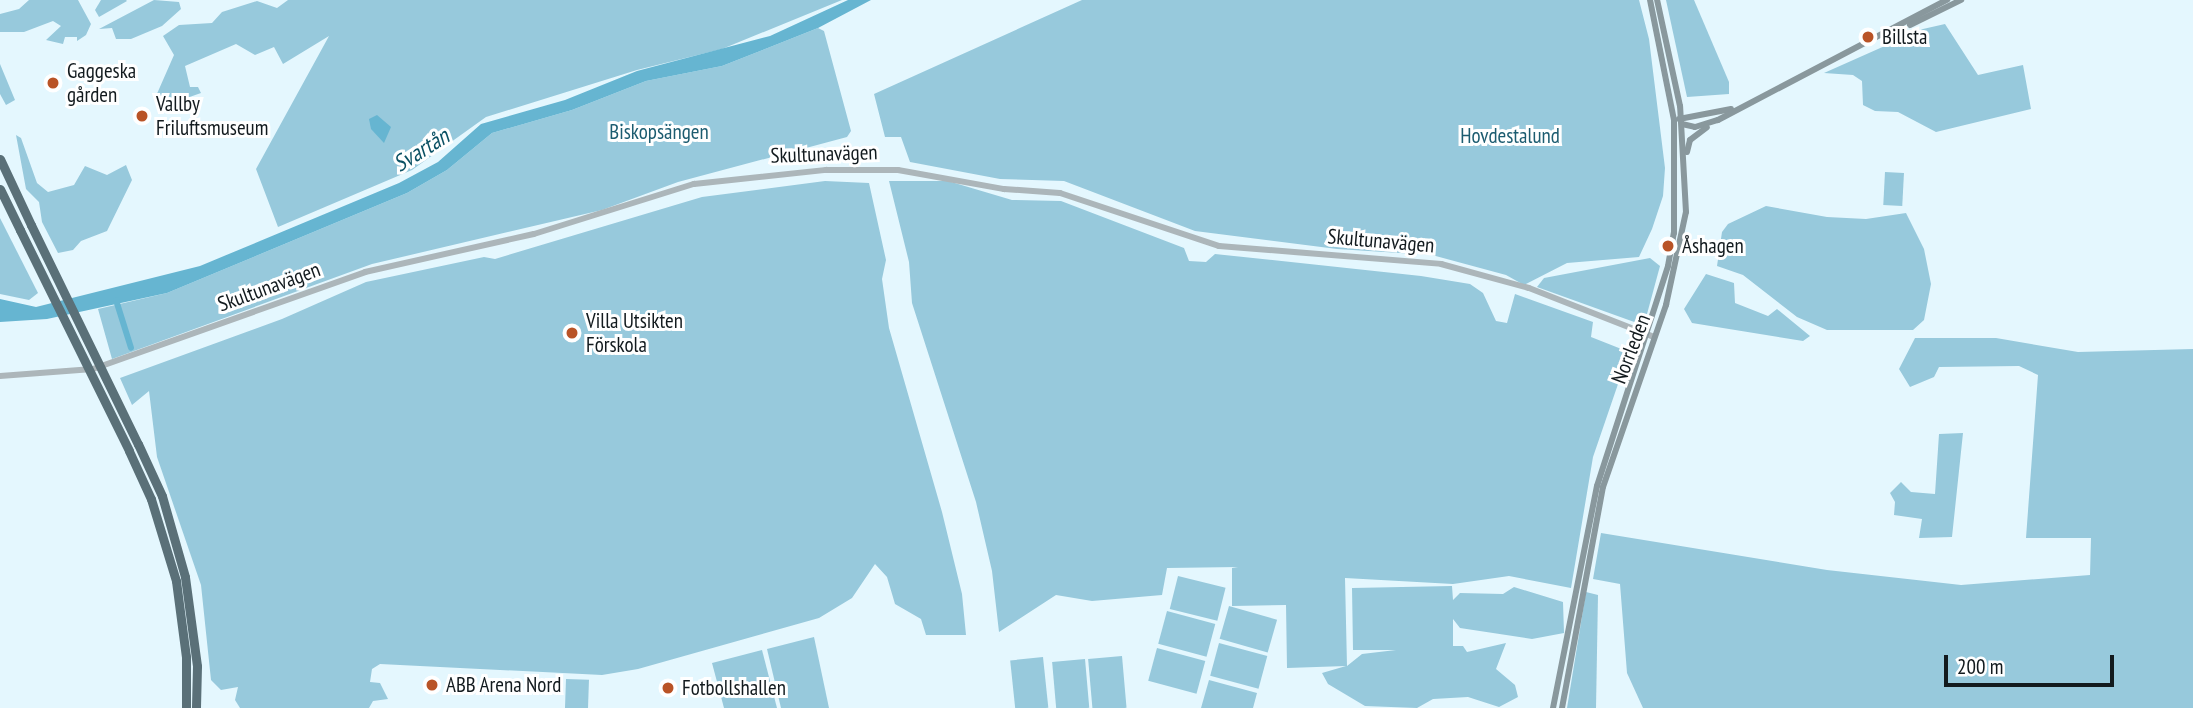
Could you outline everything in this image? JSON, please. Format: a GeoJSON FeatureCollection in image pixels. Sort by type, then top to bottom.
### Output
{"type":"FeatureCollection","features":[{"type":"Feature","properties":{"kind":"highway"},"geometry":{"type":"LineString","coordinates":[[0,159],[162,496],[183,567],[193,624],[197,705]]}},
{"type":"Feature","properties":{"kind":"highway"},"geometry":{"type":"LineString","coordinates":[[0,189],[151,499],[176,581],[187,677],[184,708]]}},
{"type":"Feature","properties":{"kind":"highway"},"geometry":{"type":"LineString","coordinates":[[0,200],[20,230]]}},
{"type":"Feature","properties":{"kind":"main road","name":"Norrleden"},"geometry":{"type":"LineString","coordinates":[[1562,708],[1603,487],[1654,337],[1682,236],[1686,155],[1650,0]]}},
{"type":"Feature","properties":{"kind":"main road","name":"Norrleden"},"geometry":{"type":"LineString","coordinates":[[1553,708],[1597,486],[1668,266],[1674,233],[1681,110],[1657,0]]}},
{"type":"Feature","properties":{"kind":"main road"},"geometry":{"type":"LineString","coordinates":[[1888,33],[1947,0]]}},
{"type":"Feature","properties":{"kind":"main road"},"geometry":{"type":"LineString","coordinates":[[1686,155],[1695,135],[1740,107],[1888,33],[1961,0]]}},
{"type":"Feature","properties":{"kind":"main road"},"geometry":{"type":"LineString","coordinates":[[1680,121],[1740,107]]}},
{"type":"Feature","properties":{"kind":"main road"},"geometry":{"type":"LineString","coordinates":[[1681,110],[1692,118]]}},
{"type":"Feature","properties":{"kind":"main road"},"geometry":{"type":"LineString","coordinates":[[1680,121],[1695,127],[1718,120]]}},
{"type":"Feature","properties":{"kind":"street","name":"Skultunavägen"},"geometry":{"type":"LineString","coordinates":[[0,376],[93,369],[352,275],[534,234],[694,184],[826,170],[898,170],[1004,189],[1060,193],[1175,235],[1219,246],[1441,264],[1529,288],[1654,337]]}},
{"type":"Feature","properties":{"kind":"green space"},"geometry":{"type":"Polygon","coordinates":[[[29,0],[78,0],[91,24],[86,35],[77,41],[77,37],[65,37],[63,44],[46,40],[61,26],[53,21],[24,32],[0,32],[0,14],[19,9],[29,0]]]}},
{"type":"Feature","properties":{"kind":"green space"},"geometry":{"type":"Polygon","coordinates":[[[101,0],[127,1],[99,17],[95,10],[101,0]]]}},
{"type":"Feature","properties":{"kind":"green space"},"geometry":{"type":"Polygon","coordinates":[[[154,0],[179,2],[181,9],[162,26],[131,39],[116,39],[112,28],[99,29],[154,0]]]}},
{"type":"Feature","properties":{"kind":"green space"},"geometry":{"type":"Polygon","coordinates":[[[288,0],[842,0],[722,49],[637,70],[486,117],[412,170],[278,227],[256,169],[329,36],[283,64],[274,47],[255,55],[236,44],[185,66],[190,87],[198,87],[201,93],[161,107],[156,96],[174,55],[163,36],[179,25],[212,23],[222,12],[257,1],[277,8],[288,0]]]}},
{"type":"Feature","properties":{"kind":"green space","name":"Hovdestalund"},"geometry":{"type":"Polygon","coordinates":[[[1082,0],[1639,0],[1649,39],[1665,168],[1663,196],[1652,229],[1639,257],[1567,263],[1524,285],[1506,275],[1432,255],[1337,249],[1195,231],[1064,181],[1000,179],[910,162],[901,137],[885,137],[874,94],[1082,0]]]}},
{"type":"Feature","properties":{"kind":"green space"},"geometry":{"type":"Polygon","coordinates":[[[1666,0],[1694,0],[1729,82],[1729,94],[1687,97],[1666,0]]]}},
{"type":"Feature","properties":{"kind":"green space"},"geometry":{"type":"Polygon","coordinates":[[[1945,24],[1978,75],[2023,65],[2031,109],[1936,132],[1898,112],[1875,111],[1863,105],[1862,81],[1853,75],[1824,73],[1923,29],[1945,24]]]}},
{"type":"Feature","properties":{"kind":"green space","name":"Biskopsängen"},"geometry":{"type":"Polygon","coordinates":[[[818,28],[824,31],[851,131],[847,137],[678,182],[602,210],[372,264],[112,359],[98,309],[167,293],[407,193],[447,170],[492,133],[572,110],[646,81],[722,66],[818,28]]]}},
{"type":"Feature","properties":{"kind":"green space"},"geometry":{"type":"Polygon","coordinates":[[[0,64],[15,100],[6,105],[0,94],[0,64]]]}},
{"type":"Feature","properties":{"kind":"green space"},"geometry":{"type":"Polygon","coordinates":[[[16,135],[21,138],[37,183],[48,192],[74,185],[85,166],[107,175],[126,165],[132,180],[107,231],[81,241],[73,250],[58,253],[42,222],[39,202],[26,189],[16,135]]]}},
{"type":"Feature","properties":{"kind":"green space"},"geometry":{"type":"Polygon","coordinates":[[[1885,172],[1904,173],[1902,206],[1883,205],[1885,172]]]}},
{"type":"Feature","properties":{"kind":"green space"},"geometry":{"type":"Polygon","coordinates":[[[825,181],[869,183],[886,260],[882,279],[889,328],[942,512],[962,594],[966,635],[926,635],[921,619],[895,604],[887,577],[875,564],[852,598],[819,618],[638,669],[602,675],[380,664],[372,669],[370,682],[380,683],[388,699],[373,701],[369,708],[240,708],[235,700],[238,687],[221,690],[211,680],[201,585],[157,457],[149,391],[132,405],[120,378],[282,319],[366,282],[484,257],[495,259],[702,197],[825,181]]]}},
{"type":"Feature","properties":{"kind":"green space"},"geometry":{"type":"Polygon","coordinates":[[[889,181],[948,181],[1012,200],[1061,201],[1184,248],[1189,261],[1206,262],[1215,254],[1421,276],[1470,284],[1483,293],[1496,321],[1507,323],[1515,294],[1593,322],[1591,337],[1629,352],[1593,457],[1571,588],[1509,576],[1453,584],[1345,578],[1347,666],[1362,654],[1396,650],[1353,650],[1352,588],[1452,586],[1453,600],[1460,593],[1503,594],[1514,587],[1563,602],[1564,633],[1532,639],[1460,628],[1453,619],[1453,646],[1463,646],[1467,652],[1506,643],[1496,669],[1515,685],[1518,697],[1499,707],[1468,697],[1433,699],[1417,708],[1365,706],[1328,684],[1322,673],[1346,666],[1287,668],[1286,605],[1232,606],[1232,568],[1238,567],[1167,568],[1162,595],[1092,601],[1056,595],[999,632],[992,571],[976,502],[912,303],[909,262],[889,181]]]}},
{"type":"Feature","properties":{"kind":"green space"},"geometry":{"type":"Polygon","coordinates":[[[1766,206],[1827,217],[1866,219],[1906,213],[1924,249],[1931,284],[1924,320],[1913,330],[1827,330],[1797,317],[1743,275],[1717,266],[1722,232],[1728,224],[1766,206]]]}},
{"type":"Feature","properties":{"kind":"green space"},"geometry":{"type":"Polygon","coordinates":[[[0,218],[38,293],[29,300],[0,294],[0,218]]]}},
{"type":"Feature","properties":{"kind":"green space"},"geometry":{"type":"Polygon","coordinates":[[[1650,258],[1660,266],[1647,314],[1637,323],[1537,287],[1544,278],[1650,258]]]}},
{"type":"Feature","properties":{"kind":"green space"},"geometry":{"type":"Polygon","coordinates":[[[1706,274],[1734,283],[1735,303],[1768,316],[1777,309],[1810,336],[1803,341],[1692,323],[1684,309],[1706,274]]]}},
{"type":"Feature","properties":{"kind":"green space"},"geometry":{"type":"Polygon","coordinates":[[[1915,338],[1996,338],[2078,352],[2193,349],[2193,708],[1643,708],[1627,673],[1620,584],[1593,579],[1601,533],[1827,570],[1961,585],[2090,575],[2091,538],[2026,538],[2038,375],[2019,366],[1939,367],[1934,377],[1910,387],[1899,369],[1915,338]]]}},
{"type":"Feature","properties":{"kind":"green space"},"geometry":{"type":"Polygon","coordinates":[[[1963,433],[1952,537],[1919,538],[1922,519],[1894,515],[1895,502],[1890,493],[1901,482],[1911,492],[1935,494],[1939,434],[1963,433]]]}},
{"type":"Feature","properties":{"kind":"green space"},"geometry":{"type":"Polygon","coordinates":[[[1178,576],[1226,588],[1217,621],[1170,609],[1178,576]]]}},
{"type":"Feature","properties":{"kind":"green space"},"geometry":{"type":"Polygon","coordinates":[[[1586,592],[1598,595],[1596,708],[1567,708],[1586,592]]]}},
{"type":"Feature","properties":{"kind":"green space"},"geometry":{"type":"Polygon","coordinates":[[[1229,606],[1277,620],[1268,652],[1220,639],[1229,606]]]}},
{"type":"Feature","properties":{"kind":"green space"},"geometry":{"type":"Polygon","coordinates":[[[1167,611],[1215,624],[1206,657],[1158,644],[1167,611]]]}},
{"type":"Feature","properties":{"kind":"green space"},"geometry":{"type":"Polygon","coordinates":[[[814,637],[829,708],[781,708],[767,649],[814,637]]]}},
{"type":"Feature","properties":{"kind":"green space"},"geometry":{"type":"Polygon","coordinates":[[[1219,643],[1267,656],[1258,689],[1210,676],[1219,643]]]}},
{"type":"Feature","properties":{"kind":"green space"},"geometry":{"type":"Polygon","coordinates":[[[1157,648],[1205,661],[1196,694],[1148,681],[1157,648]]]}},
{"type":"Feature","properties":{"kind":"green space"},"geometry":{"type":"Polygon","coordinates":[[[762,650],[777,708],[724,708],[712,663],[762,650]]]}},
{"type":"Feature","properties":{"kind":"green space"},"geometry":{"type":"Polygon","coordinates":[[[1122,656],[1127,708],[1092,708],[1088,659],[1122,656]]]}},
{"type":"Feature","properties":{"kind":"green space"},"geometry":{"type":"Polygon","coordinates":[[[1043,657],[1048,708],[1015,708],[1010,660],[1043,657]]]}},
{"type":"Feature","properties":{"kind":"green space"},"geometry":{"type":"Polygon","coordinates":[[[1085,659],[1089,708],[1056,708],[1052,662],[1085,659]]]}},
{"type":"Feature","properties":{"kind":"green space"},"geometry":{"type":"Polygon","coordinates":[[[566,679],[589,680],[588,708],[565,708],[566,679]]]}},
{"type":"Feature","properties":{"kind":"green space"},"geometry":{"type":"Polygon","coordinates":[[[1209,680],[1257,693],[1253,708],[1201,708],[1209,680]]]}},
{"type":"Feature","properties":{"kind":"shaded area"},"geometry":{"type":"Polygon","coordinates":[[[848,0],[871,0],[818,28],[722,66],[646,81],[572,110],[492,133],[447,170],[407,193],[167,293],[47,319],[0,322],[0,299],[36,307],[200,266],[399,183],[438,162],[481,124],[565,100],[637,71],[770,36],[848,0]]]}},
{"type":"Feature","properties":{"kind":"shaded area"},"geometry":{"type":"Polygon","coordinates":[[[377,115],[391,127],[384,143],[371,129],[369,119],[377,115]]]}},
{"type":"Feature","properties":{"kind":"waterway"},"geometry":{"type":"LineString","coordinates":[[116,300],[131,348]]}},
{"type":"Feature","properties":{"kind":"place","name":"Billsta"},"geometry":{"type":"Point","coordinates":[1868,37]}},
{"type":"Feature","properties":{"kind":"place","name":"Gaggeska gården"},"geometry":{"type":"Point","coordinates":[53,83]}},
{"type":"Feature","properties":{"kind":"place","name":"Vallby Friluftsmuseum"},"geometry":{"type":"Point","coordinates":[142,116]}},
{"type":"Feature","properties":{"kind":"place","name":"Åshagen"},"geometry":{"type":"Point","coordinates":[1668,246]}},
{"type":"Feature","properties":{"kind":"place","name":"Villa Utsikten Förskola"},"geometry":{"type":"Point","coordinates":[572,333]}},
{"type":"Feature","properties":{"kind":"place","name":"ABB Arena Nord"},"geometry":{"type":"Point","coordinates":[432,685]}},
{"type":"Feature","properties":{"kind":"place","name":"Fotbollshallen"},"geometry":{"type":"Point","coordinates":[668,688]}},
{"type":"Feature","properties":{"kind":"water label","name":"Svartån"},"geometry":{"type":"Point","coordinates":[421,150]}}]}
